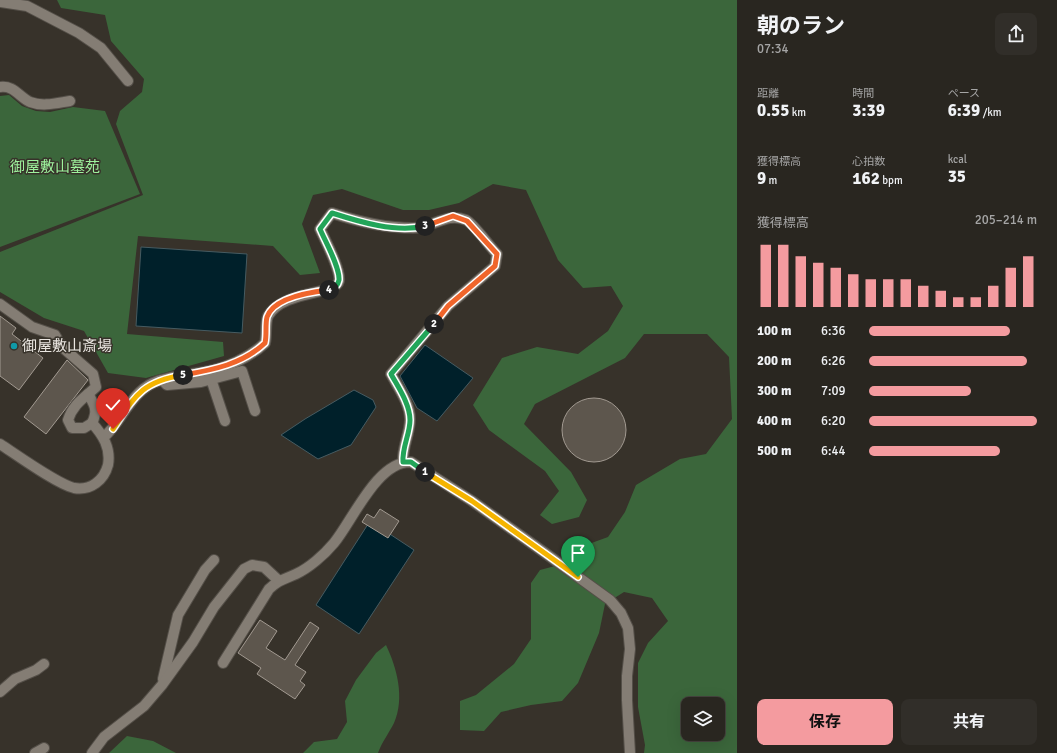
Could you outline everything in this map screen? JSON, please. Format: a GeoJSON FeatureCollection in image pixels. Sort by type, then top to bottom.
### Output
{"type":"FeatureCollection","features":[{"type":"Feature","properties":{"kind":"street"},"geometry":{"type":"LineString","coordinates":[[0,2],[28,6],[79,34],[101,48],[128,81]]}},
{"type":"Feature","properties":{"kind":"street"},"geometry":{"type":"LineString","coordinates":[[0,87],[14,90],[29,102],[43,105],[70,101]]}},
{"type":"Feature","properties":{"kind":"street"},"geometry":{"type":"LineString","coordinates":[[0,304],[32,328],[55,335],[62,346],[93,374],[96,387],[77,402],[71,410],[68,420],[72,428],[98,430],[113,429],[138,393],[162,380],[206,371],[233,363],[256,351],[265,343],[267,318],[272,310],[278,305],[308,292],[329,290],[336,287],[339,281],[338,272],[320,229],[332,213],[366,224],[414,228],[453,216],[467,221],[497,254],[495,266],[448,306],[391,374],[407,406],[410,420],[402,453],[403,462]]}},
{"type":"Feature","properties":{"kind":"street"},"geometry":{"type":"LineString","coordinates":[[162,380],[167,385],[201,382],[242,371],[255,411]]}},
{"type":"Feature","properties":{"kind":"street"},"geometry":{"type":"LineString","coordinates":[[211,379],[225,421]]}},
{"type":"Feature","properties":{"kind":"street"},"geometry":{"type":"LineString","coordinates":[[0,444],[52,477],[73,488],[85,488],[97,484],[106,471],[109,458],[98,430],[95,417],[96,406],[88,394]]}},
{"type":"Feature","properties":{"kind":"street"},"geometry":{"type":"LineString","coordinates":[[223,662],[269,588],[278,580],[296,574],[304,569],[334,544],[365,497],[388,469],[403,462],[411,462],[472,501],[546,553],[610,600],[621,612],[628,628],[630,649],[627,676],[627,700],[630,753]]}},
{"type":"Feature","properties":{"kind":"street"},"geometry":{"type":"LineString","coordinates":[[162,685],[178,615],[205,570],[214,560]]}},
{"type":"Feature","properties":{"kind":"street"},"geometry":{"type":"LineString","coordinates":[[92,753],[104,737],[144,706],[162,685],[193,642],[214,607],[244,569],[252,565],[264,567],[278,580]]}},
{"type":"Feature","properties":{"kind":"street"},"geometry":{"type":"LineString","coordinates":[[0,692],[15,679],[36,670],[44,664]]}},
{"type":"Feature","properties":{"kind":"green space"},"geometry":{"type":"Polygon","coordinates":[[[57,0],[737,0],[737,753],[644,753],[645,745],[638,707],[638,663],[648,643],[668,621],[652,598],[624,592],[605,604],[599,633],[578,683],[562,701],[531,705],[501,712],[484,731],[460,730],[460,701],[476,695],[514,664],[531,639],[531,583],[540,570],[555,566],[568,555],[565,545],[586,545],[608,537],[625,512],[636,485],[680,459],[706,454],[732,419],[729,357],[707,334],[644,334],[625,358],[535,404],[524,424],[571,472],[587,500],[579,517],[552,524],[540,515],[559,491],[545,471],[489,430],[473,405],[502,358],[537,347],[578,354],[608,331],[623,306],[611,286],[583,288],[558,260],[526,190],[493,184],[459,203],[429,210],[403,210],[342,189],[313,195],[302,224],[320,273],[300,275],[273,246],[138,236],[127,334],[223,342],[224,356],[146,378],[108,373],[84,331],[44,318],[0,292],[0,252],[143,195],[116,124],[120,111],[142,92],[144,79],[111,41],[105,15],[61,8],[57,0]]]}},
{"type":"Feature","properties":{"kind":"green space","name":"御屋敷山墓苑"},"geometry":{"type":"Polygon","coordinates":[[[9,95],[22,106],[36,111],[50,112],[73,107],[105,111],[140,194],[0,247],[0,96],[9,95]]]}},
{"type":"Feature","properties":{"kind":"green space"},"geometry":{"type":"Polygon","coordinates":[[[386,645],[396,673],[399,704],[394,723],[378,753],[303,753],[314,742],[337,739],[347,722],[345,701],[356,680],[376,653],[386,645]]]}},
{"type":"Feature","properties":{"kind":"green space"},"geometry":{"type":"Polygon","coordinates":[[[127,736],[153,741],[176,753],[109,753],[127,736]]]}},
{"type":"Feature","properties":{"kind":"water"},"geometry":{"type":"Polygon","coordinates":[[[141,247],[247,254],[242,333],[136,326],[141,247]]]}},
{"type":"Feature","properties":{"kind":"water"},"geometry":{"type":"Polygon","coordinates":[[[425,345],[473,378],[437,421],[417,408],[400,376],[425,345]]]}},
{"type":"Feature","properties":{"kind":"water"},"geometry":{"type":"Polygon","coordinates":[[[354,390],[373,400],[376,407],[351,445],[318,459],[281,435],[305,419],[354,390]]]}},
{"type":"Feature","properties":{"kind":"water"},"geometry":{"type":"Polygon","coordinates":[[[370,521],[414,550],[359,634],[316,605],[370,521]]]}},
{"type":"Feature","properties":{"kind":"building","name":"御屋敷山斎場"},"geometry":{"type":"Polygon","coordinates":[[[0,316],[16,328],[12,334],[43,358],[19,390],[0,376],[0,316]]]}},
{"type":"Feature","properties":{"kind":"building"},"geometry":{"type":"Polygon","coordinates":[[[67,360],[88,380],[46,434],[24,417],[67,360]]]}},
{"type":"Feature","properties":{"kind":"building"},"geometry":{"type":"Polygon","coordinates":[[[588,398],[600,398],[617,407],[624,418],[626,430],[624,442],[617,453],[600,462],[588,462],[576,457],[567,448],[562,436],[562,424],[567,412],[576,403],[588,398]]]}},
{"type":"Feature","properties":{"kind":"building"},"geometry":{"type":"Polygon","coordinates":[[[380,509],[399,521],[388,538],[362,522],[367,514],[374,518],[380,509]]]}},
{"type":"Feature","properties":{"kind":"building"},"geometry":{"type":"Polygon","coordinates":[[[260,620],[277,631],[266,648],[285,660],[310,622],[319,628],[295,665],[306,672],[300,681],[305,685],[295,699],[257,674],[261,668],[238,653],[260,620]]]}},
{"type":"Feature","properties":{"kind":"place","name":"御屋敷山斎場"},"geometry":{"type":"Point","coordinates":[14,346]}},
{"type":"Feature","properties":{"kind":"route"},"geometry":{"type":"LineString","coordinates":[[113,429],[138,393],[153,384],[171,377],[206,371],[233,363],[256,351],[265,343],[267,335],[267,318],[272,310],[278,305],[308,292],[329,290],[336,287],[339,281],[338,272],[320,229],[332,213],[366,224],[414,228],[453,216],[467,221],[497,254],[495,266],[448,306],[391,374],[407,406],[410,420],[402,453],[403,462],[411,462],[472,501],[578,577]]}}]}
